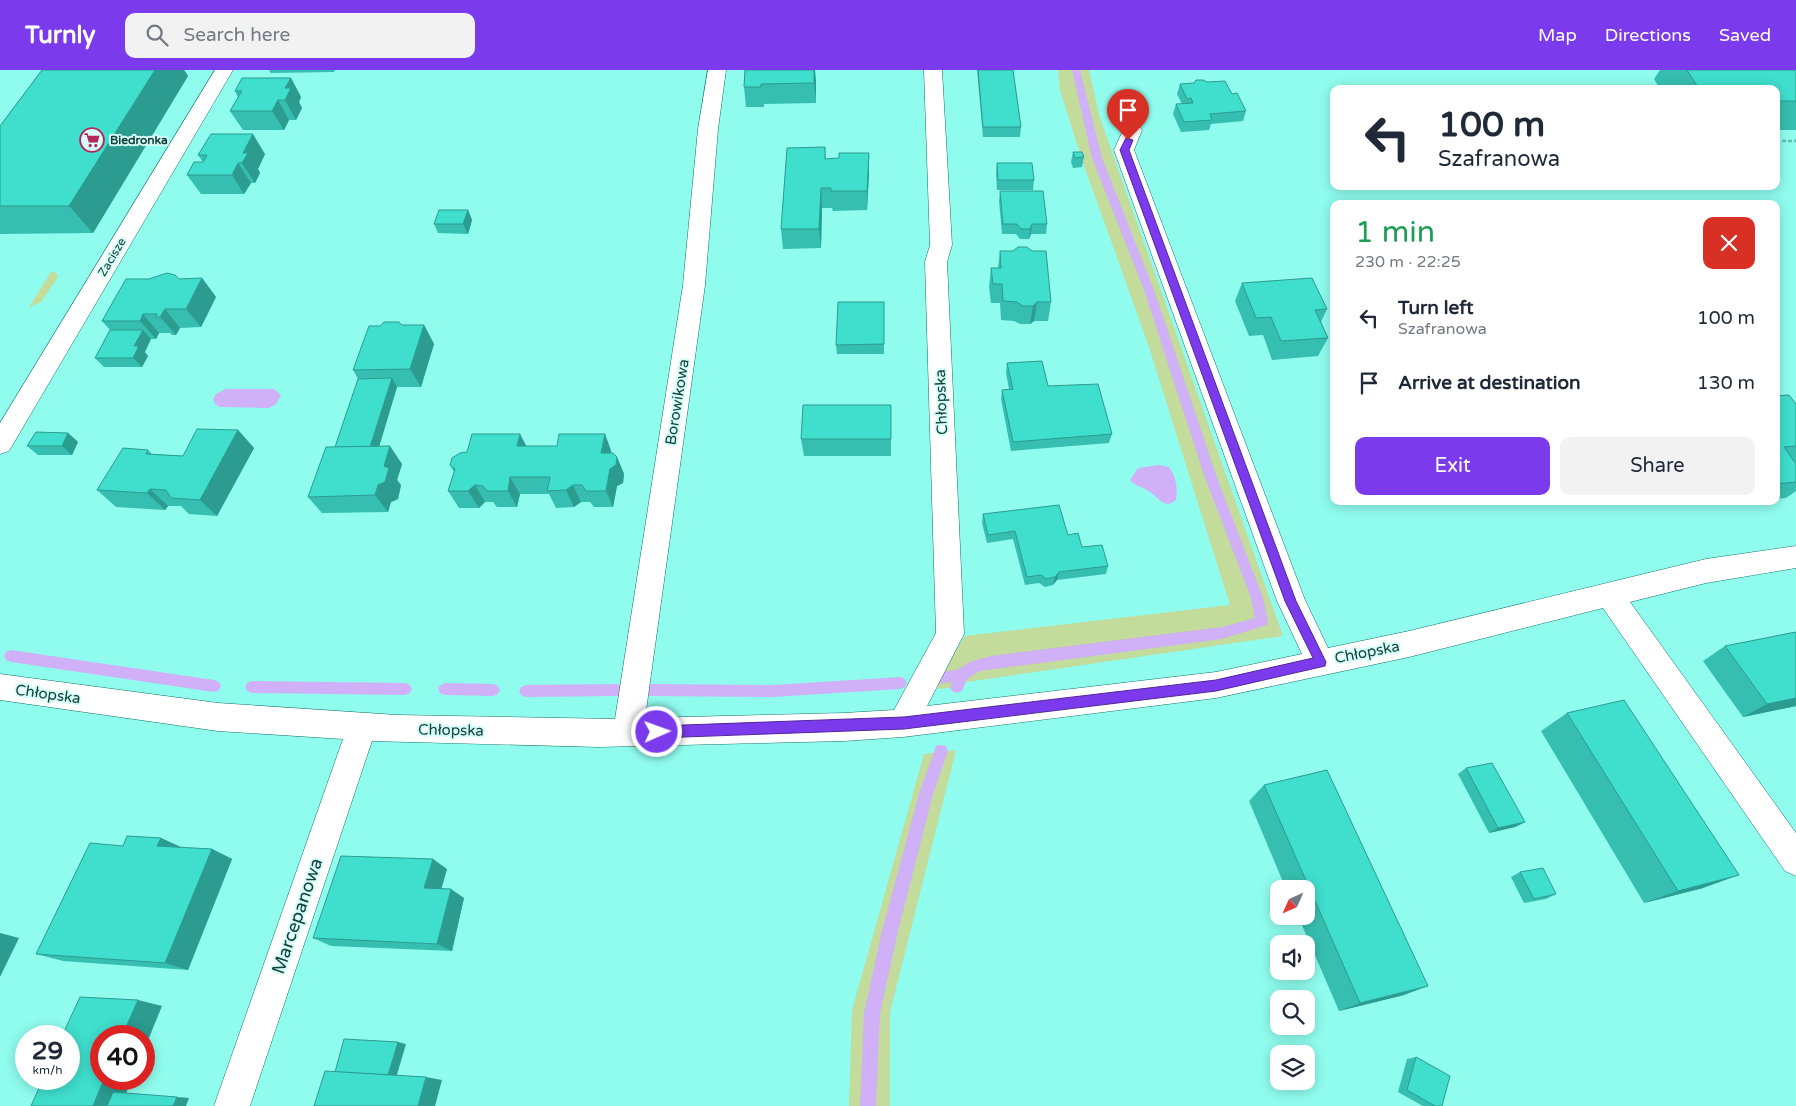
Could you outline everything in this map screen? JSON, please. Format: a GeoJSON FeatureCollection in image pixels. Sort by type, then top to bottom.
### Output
{"type":"FeatureCollection","features":[{"type":"Feature","properties":{"kind":"street","name":"Zacisze"},"geometry":{"type":"LineString","coordinates":[[0,444],[224,70]]}},
{"type":"Feature","properties":{"kind":"street","name":"Borowikowa"},"geometry":{"type":"LineString","coordinates":[[628,732],[694,285],[708,129],[717,70]]}},
{"type":"Feature","properties":{"kind":"street","name":"Chłopska"},"geometry":{"type":"LineString","coordinates":[[904,723],[950,634],[936,262],[941,245],[932,70]]}},
{"type":"Feature","properties":{"kind":"street"},"geometry":{"type":"LineString","coordinates":[[1132,130],[1124,150],[1291,601],[1320,662]]}},
{"type":"Feature","properties":{"kind":"street","name":"Chłopska"},"geometry":{"type":"LineString","coordinates":[[0,687],[218,717],[362,727],[488,731],[628,732],[844,727],[904,723],[1216,685],[1409,644],[1706,571],[1796,557]]}},
{"type":"Feature","properties":{"kind":"street"},"geometry":{"type":"LineString","coordinates":[[1609,595],[1796,860]]}},
{"type":"Feature","properties":{"kind":"street","name":"Marcepanowa"},"geometry":{"type":"LineString","coordinates":[[232,1106],[362,727]]}},
{"type":"Feature","properties":{"kind":"path"},"geometry":{"type":"LineString","coordinates":[[1780,141],[1796,141]]}},
{"type":"Feature","properties":{"kind":"green space"},"geometry":{"type":"Polygon","coordinates":[[[1058,70],[1089,70],[1099,115],[1283,636],[967,682],[957,687],[938,689],[939,678],[965,636],[1230,605],[1148,344],[1082,160],[1060,90],[1058,70]]]}},
{"type":"Feature","properties":{"kind":"green space"},"geometry":{"type":"Polygon","coordinates":[[[51,272],[55,272],[58,277],[41,302],[29,307],[51,272]]]}},
{"type":"Feature","properties":{"kind":"green space"},"geometry":{"type":"Polygon","coordinates":[[[956,750],[890,1012],[890,1106],[849,1106],[852,1010],[924,754],[956,750]]]}},
{"type":"Feature","properties":{"kind":"shaded area"},"geometry":{"type":"Polygon","coordinates":[[[226,389],[274,389],[281,395],[276,404],[269,408],[220,407],[215,404],[213,399],[216,394],[226,389]]]}},
{"type":"Feature","properties":{"kind":"shaded area"},"geometry":{"type":"Polygon","coordinates":[[[1159,465],[1169,467],[1175,479],[1177,487],[1176,500],[1172,503],[1164,503],[1151,492],[1130,480],[1138,468],[1159,465]]]}},
{"type":"Feature","properties":{"kind":"building"},"geometry":{"type":"Polygon","coordinates":[[[42,70],[155,70],[69,206],[0,206],[0,126],[42,70]]]}},
{"type":"Feature","properties":{"kind":"building"},"geometry":{"type":"Polygon","coordinates":[[[745,70],[814,70],[814,83],[761,84],[761,87],[744,87],[745,70]]]}},
{"type":"Feature","properties":{"kind":"building"},"geometry":{"type":"Polygon","coordinates":[[[978,70],[1013,70],[1021,127],[983,127],[978,70]]]}},
{"type":"Feature","properties":{"kind":"building"},"geometry":{"type":"Polygon","coordinates":[[[1687,70],[1796,70],[1796,101],[1780,101],[1780,85],[1696,85],[1687,70]]]}},
{"type":"Feature","properties":{"kind":"building"},"geometry":{"type":"Polygon","coordinates":[[[242,78],[291,78],[285,88],[291,88],[285,100],[278,100],[272,111],[230,111],[242,91],[235,91],[242,78]]]}},
{"type":"Feature","properties":{"kind":"building"},"geometry":{"type":"Polygon","coordinates":[[[1196,80],[1207,82],[1225,81],[1232,94],[1237,93],[1246,111],[1210,114],[1212,120],[1184,122],[1176,104],[1193,103],[1191,98],[1187,99],[1180,84],[1194,83],[1196,80]]]}},
{"type":"Feature","properties":{"kind":"building"},"geometry":{"type":"Polygon","coordinates":[[[211,134],[253,134],[243,153],[248,153],[242,163],[238,163],[232,175],[187,175],[194,162],[203,162],[207,155],[198,155],[211,134]]]}},
{"type":"Feature","properties":{"kind":"building"},"geometry":{"type":"Polygon","coordinates":[[[825,147],[825,159],[839,158],[839,153],[869,153],[867,191],[831,191],[831,188],[821,188],[819,229],[781,229],[787,148],[825,147]]]}},
{"type":"Feature","properties":{"kind":"building"},"geometry":{"type":"Polygon","coordinates":[[[1073,152],[1082,152],[1084,157],[1075,158],[1073,152]]]}},
{"type":"Feature","properties":{"kind":"building"},"geometry":{"type":"Polygon","coordinates":[[[997,163],[1032,163],[1034,180],[998,180],[997,163]]]}},
{"type":"Feature","properties":{"kind":"building"},"geometry":{"type":"Polygon","coordinates":[[[1000,191],[1043,191],[1047,224],[1032,224],[1030,229],[1021,229],[1017,224],[1003,224],[1000,191]]]}},
{"type":"Feature","properties":{"kind":"building"},"geometry":{"type":"Polygon","coordinates":[[[439,210],[468,210],[463,224],[434,224],[439,210]]]}},
{"type":"Feature","properties":{"kind":"building"},"geometry":{"type":"Polygon","coordinates":[[[1018,247],[1027,247],[1032,251],[1046,251],[1051,302],[1037,302],[1033,306],[1023,306],[1017,302],[1003,301],[1002,284],[993,284],[991,268],[1001,268],[1000,251],[1013,251],[1018,247]]]}},
{"type":"Feature","properties":{"kind":"building"},"geometry":{"type":"Polygon","coordinates":[[[167,273],[175,275],[179,279],[202,278],[186,309],[165,309],[160,317],[156,317],[157,314],[143,314],[140,321],[102,321],[126,279],[149,279],[167,273]]]}},
{"type":"Feature","properties":{"kind":"building"},"geometry":{"type":"Polygon","coordinates":[[[1312,278],[1327,309],[1315,310],[1328,338],[1281,341],[1271,317],[1256,318],[1242,283],[1312,278]]]}},
{"type":"Feature","properties":{"kind":"building"},"geometry":{"type":"Polygon","coordinates":[[[838,302],[884,302],[884,344],[836,345],[838,302]]]}},
{"type":"Feature","properties":{"kind":"building"},"geometry":{"type":"Polygon","coordinates":[[[384,322],[399,322],[402,325],[424,325],[410,369],[353,370],[369,326],[380,326],[384,322]]]}},
{"type":"Feature","properties":{"kind":"building"},"geometry":{"type":"Polygon","coordinates":[[[110,330],[143,330],[134,346],[139,346],[133,358],[95,358],[110,330]]]}},
{"type":"Feature","properties":{"kind":"building"},"geometry":{"type":"Polygon","coordinates":[[[1042,361],[1048,386],[1098,384],[1112,434],[1013,442],[1002,390],[1013,389],[1007,363],[1042,361]]]}},
{"type":"Feature","properties":{"kind":"building"},"geometry":{"type":"Polygon","coordinates":[[[392,378],[370,447],[335,447],[358,379],[392,378]]]}},
{"type":"Feature","properties":{"kind":"building"},"geometry":{"type":"Polygon","coordinates":[[[1789,395],[1796,404],[1796,446],[1784,447],[1796,464],[1796,482],[1780,484],[1780,396],[1789,395]]]}},
{"type":"Feature","properties":{"kind":"building"},"geometry":{"type":"Polygon","coordinates":[[[803,405],[891,405],[891,439],[801,439],[803,405]]]}},
{"type":"Feature","properties":{"kind":"building"},"geometry":{"type":"Polygon","coordinates":[[[197,429],[238,430],[200,500],[171,498],[166,490],[150,489],[147,493],[97,490],[123,448],[148,450],[146,454],[183,456],[197,429]]]}},
{"type":"Feature","properties":{"kind":"building"},"geometry":{"type":"Polygon","coordinates":[[[36,432],[68,433],[62,446],[27,446],[36,432]]]}},
{"type":"Feature","properties":{"kind":"building"},"geometry":{"type":"Polygon","coordinates":[[[472,434],[520,434],[517,446],[557,446],[559,434],[605,434],[601,453],[613,453],[617,457],[616,465],[610,469],[606,491],[586,491],[582,485],[573,485],[566,490],[547,491],[550,477],[510,477],[508,491],[487,491],[483,486],[475,485],[468,491],[448,491],[455,469],[450,465],[452,458],[460,453],[467,452],[472,434]]]}},
{"type":"Feature","properties":{"kind":"building"},"geometry":{"type":"Polygon","coordinates":[[[390,446],[384,466],[389,468],[385,482],[378,485],[375,495],[308,497],[326,447],[390,446]]]}},
{"type":"Feature","properties":{"kind":"building"},"geometry":{"type":"Polygon","coordinates":[[[1059,505],[1068,535],[1078,533],[1082,547],[1102,545],[1108,566],[1059,572],[1055,577],[1046,579],[1041,575],[1027,577],[1015,531],[988,535],[983,514],[1059,505]]]}},
{"type":"Feature","properties":{"kind":"building"},"geometry":{"type":"Polygon","coordinates":[[[1796,632],[1796,698],[1767,704],[1725,646],[1796,632]]]}},
{"type":"Feature","properties":{"kind":"building"},"geometry":{"type":"Polygon","coordinates":[[[1624,700],[1739,875],[1678,891],[1567,713],[1624,700]]]}},
{"type":"Feature","properties":{"kind":"building"},"geometry":{"type":"Polygon","coordinates":[[[1492,763],[1525,822],[1498,828],[1466,768],[1492,763]]]}},
{"type":"Feature","properties":{"kind":"building"},"geometry":{"type":"Polygon","coordinates":[[[1327,770],[1428,986],[1360,1003],[1315,901],[1315,880],[1306,880],[1264,785],[1327,770]]]}},
{"type":"Feature","properties":{"kind":"building"},"geometry":{"type":"Polygon","coordinates":[[[127,836],[161,838],[157,846],[212,849],[165,963],[36,954],[90,843],[123,846],[127,836]]]}},
{"type":"Feature","properties":{"kind":"building"},"geometry":{"type":"Polygon","coordinates":[[[341,856],[433,859],[424,888],[451,889],[437,944],[313,938],[341,856]]]}},
{"type":"Feature","properties":{"kind":"building"},"geometry":{"type":"Polygon","coordinates":[[[1543,868],[1556,894],[1534,899],[1520,872],[1543,868]]]}},
{"type":"Feature","properties":{"kind":"building"},"geometry":{"type":"Polygon","coordinates":[[[80,997],[138,1000],[127,1025],[90,1025],[90,1090],[100,1090],[93,1106],[31,1106],[38,1090],[80,1090],[80,1025],[67,1025],[80,997]]]}},
{"type":"Feature","properties":{"kind":"building"},"geometry":{"type":"Polygon","coordinates":[[[344,1039],[398,1042],[388,1075],[335,1072],[344,1039]]]}},
{"type":"Feature","properties":{"kind":"building"},"geometry":{"type":"Polygon","coordinates":[[[1416,1057],[1450,1076],[1442,1106],[1435,1106],[1407,1090],[1416,1057]]]}},
{"type":"Feature","properties":{"kind":"building"},"geometry":{"type":"Polygon","coordinates":[[[325,1071],[426,1077],[418,1106],[314,1106],[325,1071]]]}},
{"type":"Feature","properties":{"kind":"building"},"geometry":{"type":"Polygon","coordinates":[[[113,1092],[177,1097],[173,1106],[107,1106],[113,1092]]]}},
{"type":"Feature","properties":{"kind":"waterway"},"geometry":{"type":"LineString","coordinates":[[957,687],[966,671],[984,663],[1222,633],[1262,621],[1257,598],[1210,475],[1149,290],[1097,158],[1076,70]]}},
{"type":"Feature","properties":{"kind":"waterway"},"geometry":{"type":"LineString","coordinates":[[11,656],[214,686]]}},
{"type":"Feature","properties":{"kind":"waterway"},"geometry":{"type":"LineString","coordinates":[[939,678],[961,675]]}},
{"type":"Feature","properties":{"kind":"waterway"},"geometry":{"type":"LineString","coordinates":[[650,690],[773,691],[900,683]]}},
{"type":"Feature","properties":{"kind":"waterway"},"geometry":{"type":"LineString","coordinates":[[252,687],[405,689]]}},
{"type":"Feature","properties":{"kind":"waterway"},"geometry":{"type":"LineString","coordinates":[[445,689],[493,690]]}},
{"type":"Feature","properties":{"kind":"waterway"},"geometry":{"type":"LineString","coordinates":[[526,691],[617,690]]}},
{"type":"Feature","properties":{"kind":"waterway"},"geometry":{"type":"LineString","coordinates":[[868,1106],[872,1013],[890,931],[926,794],[941,751]]}},
{"type":"Feature","properties":{"kind":"place","name":"Biedronka"},"geometry":{"type":"Point","coordinates":[92,140]}},
{"type":"Feature","properties":{"kind":"route"},"geometry":{"type":"LineString","coordinates":[[657,732],[844,727],[904,723],[1216,685],[1320,662],[1291,601],[1124,150],[1128,140]]}}]}
